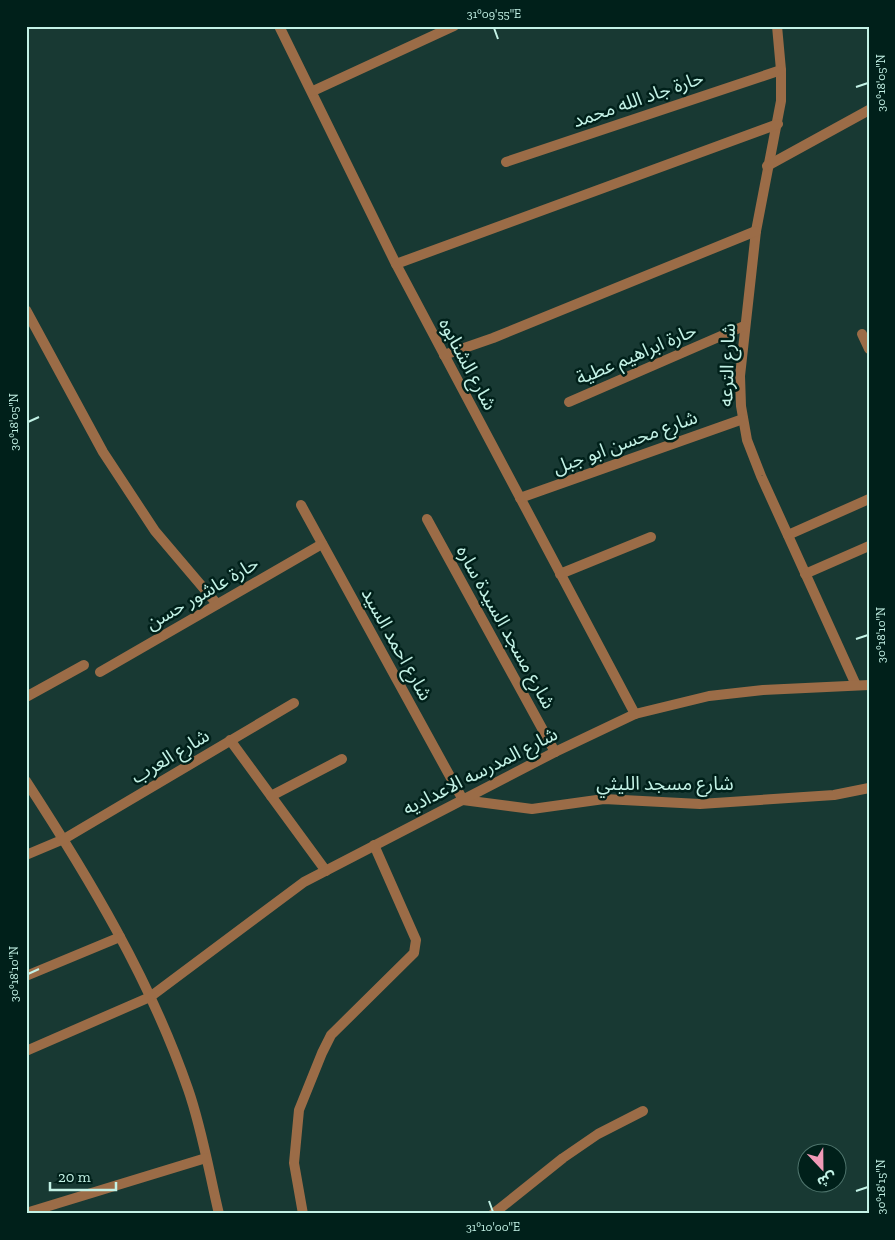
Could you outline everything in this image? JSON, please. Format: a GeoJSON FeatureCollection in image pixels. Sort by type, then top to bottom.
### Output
{"type":"FeatureCollection","features":[{"type":"Feature","properties":{"kind":"street","name":"شارع الشنابوه"},"geometry":{"type":"LineString","coordinates":[[279,26],[313,91],[396,264],[635,714]]}},
{"type":"Feature","properties":{"kind":"street"},"geometry":{"type":"LineString","coordinates":[[313,91],[454,26]]}},
{"type":"Feature","properties":{"kind":"street","name":"شارع الترعه"},"geometry":{"type":"LineString","coordinates":[[777,26],[781,70],[778,124],[767,166],[756,231],[744,326],[740,376],[743,419],[746,440],[856,685]]}},
{"type":"Feature","properties":{"kind":"street","name":"حارة جاد الله محمد"},"geometry":{"type":"LineString","coordinates":[[506,162],[781,70]]}},
{"type":"Feature","properties":{"kind":"street"},"geometry":{"type":"LineString","coordinates":[[767,166],[869,110]]}},
{"type":"Feature","properties":{"kind":"street"},"geometry":{"type":"LineString","coordinates":[[396,264],[778,124]]}},
{"type":"Feature","properties":{"kind":"street"},"geometry":{"type":"LineString","coordinates":[[444,355],[493,338],[756,231]]}},
{"type":"Feature","properties":{"kind":"street"},"geometry":{"type":"LineString","coordinates":[[26,310],[108,460],[155,531],[217,604]]}},
{"type":"Feature","properties":{"kind":"street","name":"حارة ابراهيم عطية"},"geometry":{"type":"LineString","coordinates":[[569,402],[744,326]]}},
{"type":"Feature","properties":{"kind":"street"},"geometry":{"type":"LineString","coordinates":[[862,334],[869,349]]}},
{"type":"Feature","properties":{"kind":"street","name":"شارع محسن ابو جبل"},"geometry":{"type":"LineString","coordinates":[[520,498],[743,419]]}},
{"type":"Feature","properties":{"kind":"street"},"geometry":{"type":"LineString","coordinates":[[788,535],[869,499]]}},
{"type":"Feature","properties":{"kind":"street","name":"شارع احمد السيد"},"geometry":{"type":"LineString","coordinates":[[301,505],[463,800]]}},
{"type":"Feature","properties":{"kind":"street","name":"شارع مسجد السيدة ساره"},"geometry":{"type":"LineString","coordinates":[[427,519],[555,752]]}},
{"type":"Feature","properties":{"kind":"street"},"geometry":{"type":"LineString","coordinates":[[560,574],[651,537]]}},
{"type":"Feature","properties":{"kind":"street","name":"حارة عاشور حسن"},"geometry":{"type":"LineString","coordinates":[[100,672],[322,544]]}},
{"type":"Feature","properties":{"kind":"street"},"geometry":{"type":"LineString","coordinates":[[805,574],[869,546]]}},
{"type":"Feature","properties":{"kind":"street"},"geometry":{"type":"LineString","coordinates":[[26,697],[84,664]]}},
{"type":"Feature","properties":{"kind":"street","name":"شارع المدرسه الاعداديه"},"geometry":{"type":"LineString","coordinates":[[26,1051],[150,997],[296,888],[555,752],[635,714],[709,696],[763,690],[869,684]]}},
{"type":"Feature","properties":{"kind":"street","name":"شارع العرب"},"geometry":{"type":"LineString","coordinates":[[26,855],[64,839],[294,703]]}},
{"type":"Feature","properties":{"kind":"street"},"geometry":{"type":"LineString","coordinates":[[230,740],[326,871]]}},
{"type":"Feature","properties":{"kind":"street"},"geometry":{"type":"LineString","coordinates":[[271,796],[342,759]]}},
{"type":"Feature","properties":{"kind":"street"},"geometry":{"type":"LineString","coordinates":[[27,785],[64,839],[120,937],[150,997],[188,1090],[219,1214]]}},
{"type":"Feature","properties":{"kind":"street","name":"شارع مسجد الليثي"},"geometry":{"type":"LineString","coordinates":[[463,800],[532,809],[604,799],[700,804],[797,798],[834,795],[869,788]]}},
{"type":"Feature","properties":{"kind":"street"},"geometry":{"type":"LineString","coordinates":[[302,1214],[294,1163],[299,1110],[322,1053],[336,1029],[414,953],[416,940],[374,846]]}},
{"type":"Feature","properties":{"kind":"street"},"geometry":{"type":"LineString","coordinates":[[26,976],[120,937]]}},
{"type":"Feature","properties":{"kind":"street"},"geometry":{"type":"LineString","coordinates":[[493,1214],[563,1158],[598,1134],[643,1111]]}},
{"type":"Feature","properties":{"kind":"street"},"geometry":{"type":"LineString","coordinates":[[26,1213],[206,1158]]}}]}
